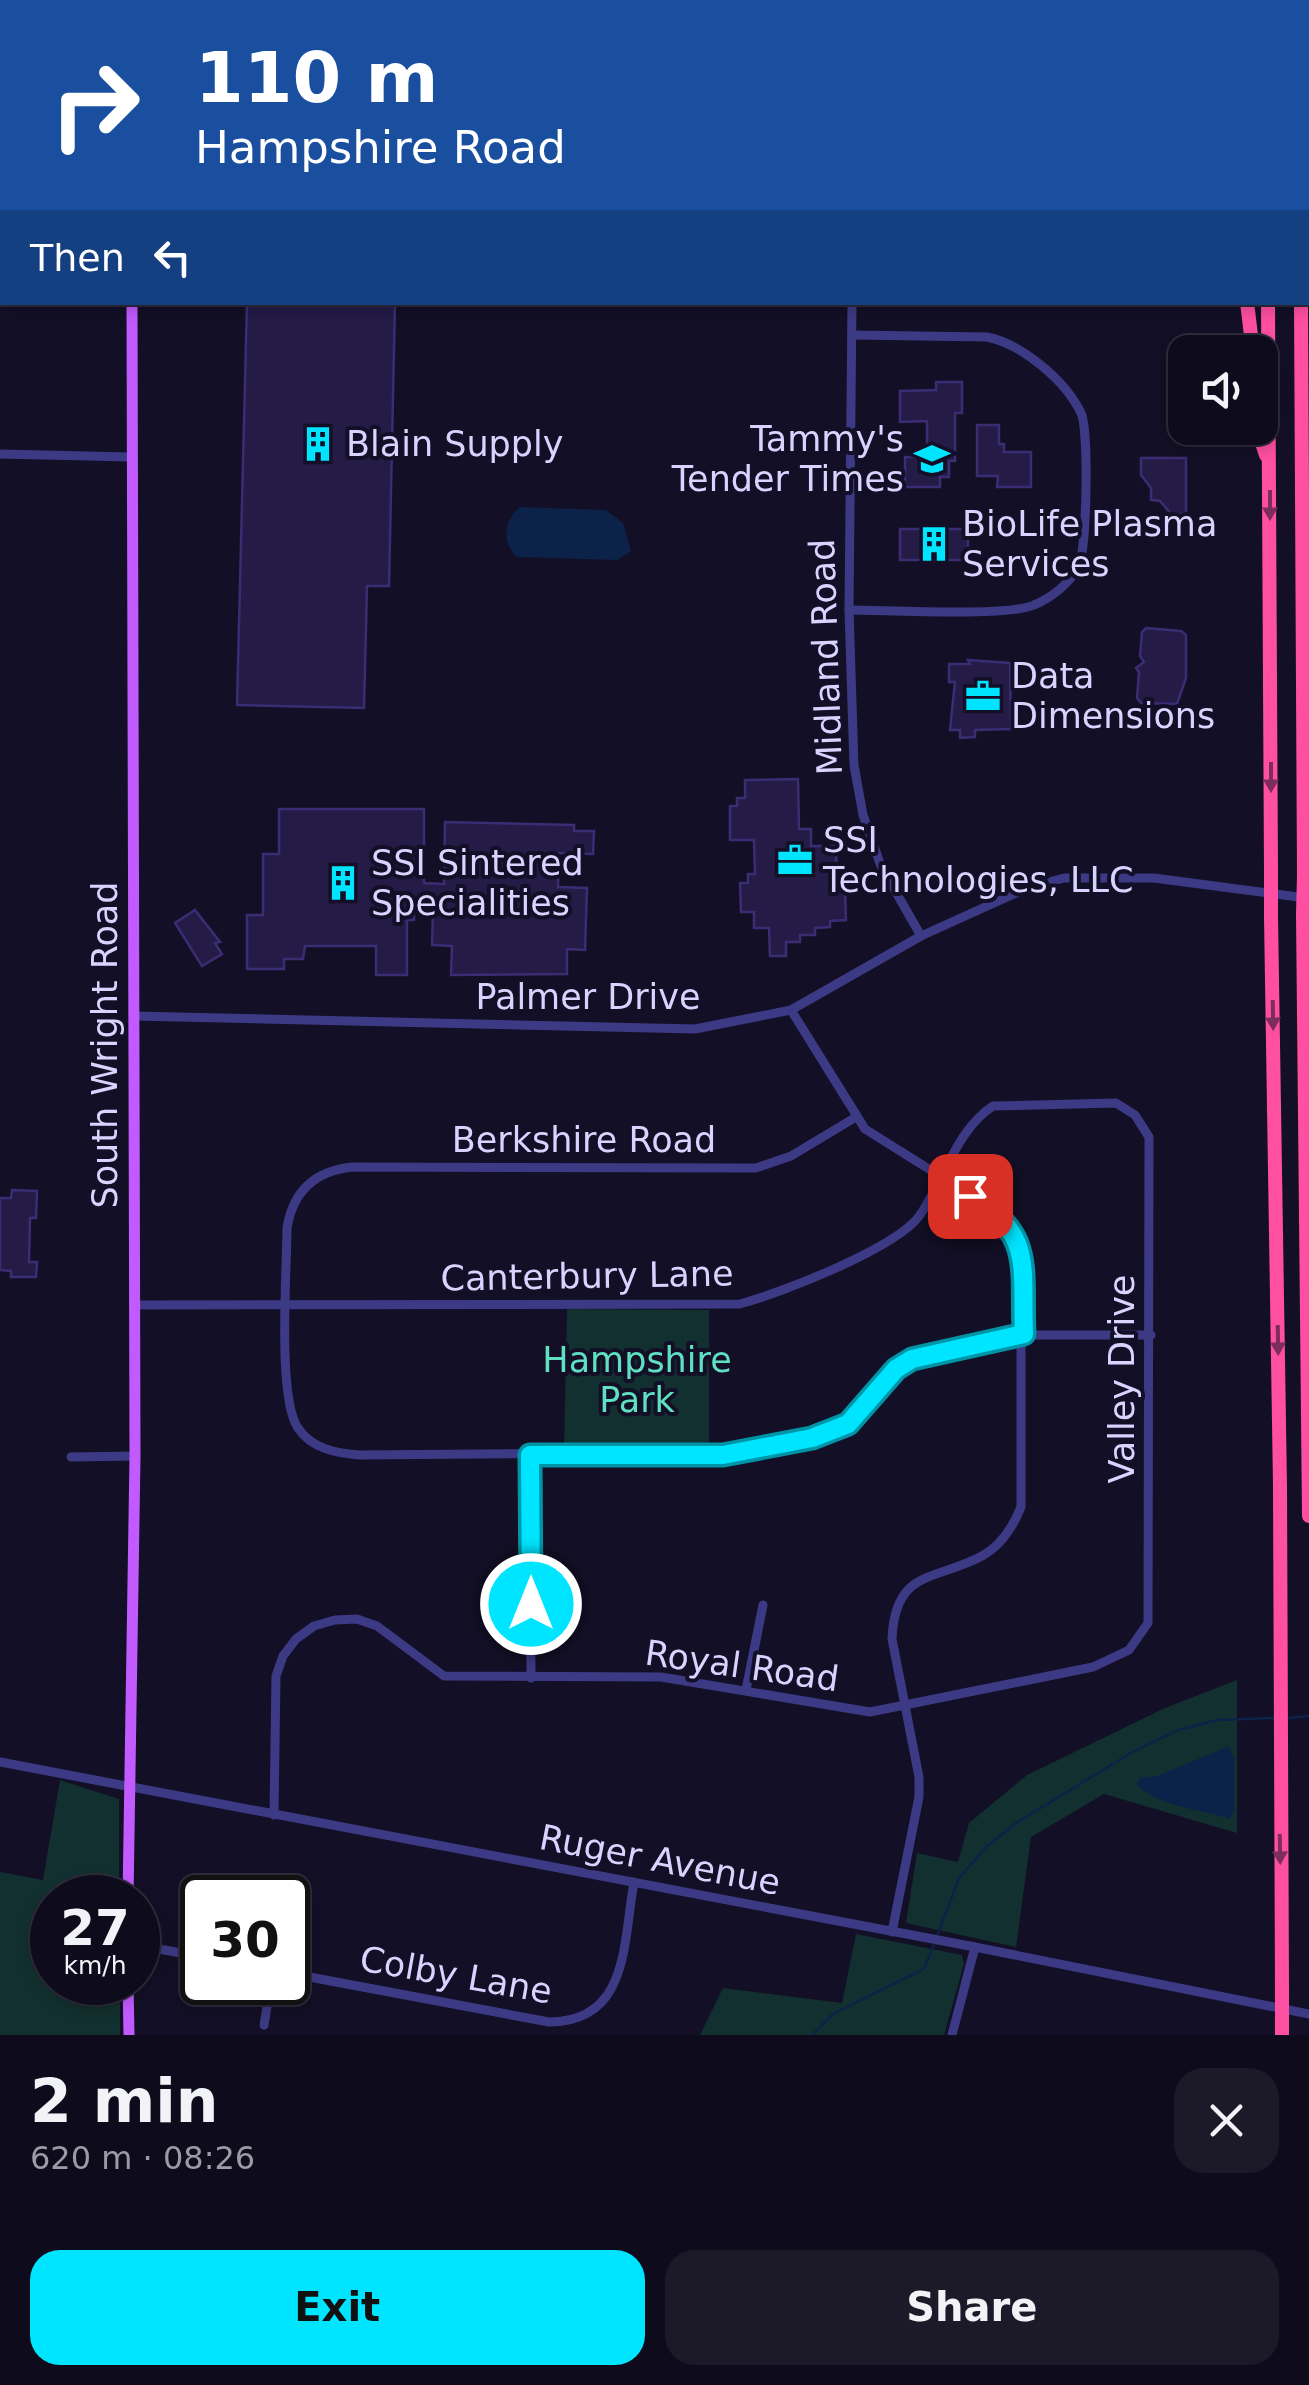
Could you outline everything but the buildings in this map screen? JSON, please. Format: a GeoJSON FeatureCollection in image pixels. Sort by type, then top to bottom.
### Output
{"type":"FeatureCollection","features":[{"type":"Feature","properties":{"kind":"highway"},"geometry":{"type":"LineString","coordinates":[[1247,305],[1251,335]]}},
{"type":"Feature","properties":{"kind":"highway"},"geometry":{"type":"LineString","coordinates":[[1268,305],[1282,2035]]}},
{"type":"Feature","properties":{"kind":"highway"},"geometry":{"type":"LineString","coordinates":[[1301,305],[1306,524],[1303,914],[1309,1516]]}},
{"type":"Feature","properties":{"kind":"highway"},"geometry":{"type":"LineString","coordinates":[[1262,445],[1270,466]]}},
{"type":"Feature","properties":{"kind":"main road","name":"South Wright Road"},"geometry":{"type":"LineString","coordinates":[[128,1875],[136,1456],[132,305]]}},
{"type":"Feature","properties":{"kind":"main road"},"geometry":{"type":"LineString","coordinates":[[128,2005],[129,2035]]}},
{"type":"Feature","properties":{"kind":"street","name":"Midland Road"},"geometry":{"type":"LineString","coordinates":[[852,305],[849,610],[854,765],[862,815],[881,866],[920,936]]}},
{"type":"Feature","properties":{"kind":"street"},"geometry":{"type":"LineString","coordinates":[[849,610],[1032,606],[1060,590],[1078,567],[1086,537],[1083,416],[1062,386],[1042,368],[1005,342],[987,337],[852,335]]}},
{"type":"Feature","properties":{"kind":"street"},"geometry":{"type":"LineString","coordinates":[[0,454],[130,458]]}},
{"type":"Feature","properties":{"kind":"street","name":"Palmer Drive"},"geometry":{"type":"LineString","coordinates":[[133,1016],[695,1030],[791,1010],[920,936],[1004,898],[1064,878],[1154,878],[1309,898]]}},
{"type":"Feature","properties":{"kind":"street"},"geometry":{"type":"LineString","coordinates":[[791,1010],[856,1117],[888,1146],[999,1212],[1021,1248],[1021,1507],[999,1544],[981,1556],[922,1576],[898,1604],[892,1639],[917,1761],[919,1796],[892,1932]]}},
{"type":"Feature","properties":{"kind":"street","name":"Canterbury Lane"},"geometry":{"type":"LineString","coordinates":[[134,1305],[740,1304],[890,1241],[919,1216],[971,1126],[994,1106],[1116,1103],[1135,1114]]}},
{"type":"Feature","properties":{"kind":"street","name":"Valley Drive"},"geometry":{"type":"LineString","coordinates":[[1134,1644],[1148,1624],[1151,1334],[1148,1136],[1135,1114]]}},
{"type":"Feature","properties":{"kind":"street","name":"Berkshire Road"},"geometry":{"type":"LineString","coordinates":[[288,1306],[290,1209],[304,1186],[322,1174],[352,1167],[756,1168],[791,1156],[856,1117]]}},
{"type":"Feature","properties":{"kind":"street"},"geometry":{"type":"LineString","coordinates":[[288,1306],[291,1414],[308,1439],[322,1448],[359,1455],[723,1455],[812,1438],[848,1424],[896,1369],[912,1359],[1024,1334],[1151,1334]]}},
{"type":"Feature","properties":{"kind":"street"},"geometry":{"type":"LineString","coordinates":[[530,1455],[531,1678]]}},
{"type":"Feature","properties":{"kind":"street"},"geometry":{"type":"LineString","coordinates":[[71,1457],[136,1456]]}},
{"type":"Feature","properties":{"kind":"street"},"geometry":{"type":"LineString","coordinates":[[746,1690],[763,1605]]}},
{"type":"Feature","properties":{"kind":"street","name":"Royal Road"},"geometry":{"type":"LineString","coordinates":[[274,1815],[276,1676],[283,1656],[296,1639],[314,1626],[334,1620],[378,1626],[444,1676],[662,1676],[853,1710],[905,1706],[1093,1666],[1113,1660],[1134,1644]]}},
{"type":"Feature","properties":{"kind":"street","name":"Ruger Avenue"},"geometry":{"type":"LineString","coordinates":[[0,1762],[1309,2014]]}},
{"type":"Feature","properties":{"kind":"street","name":"Colby Lane"},"geometry":{"type":"LineString","coordinates":[[310,1978],[548,2022],[586,2017],[614,1989],[634,1882]]}},
{"type":"Feature","properties":{"kind":"street"},"geometry":{"type":"LineString","coordinates":[[952,2035],[975,1947]]}},
{"type":"Feature","properties":{"kind":"street"},"geometry":{"type":"LineString","coordinates":[[264,2025],[267,2005]]}},
{"type":"Feature","properties":{"kind":"green space","name":"Hampshire Park"},"geometry":{"type":"Polygon","coordinates":[[[567,1309],[709,1310],[709,1452],[564,1451],[567,1309]]]}},
{"type":"Feature","properties":{"kind":"green space"},"geometry":{"type":"Polygon","coordinates":[[[1237,1680],[1237,1833],[1104,1794],[1031,1837],[1016,1947],[906,1923],[917,1853],[958,1862],[969,1823],[1027,1775],[1165,1708],[1237,1680]]]}},
{"type":"Feature","properties":{"kind":"green space"},"geometry":{"type":"Polygon","coordinates":[[[60,1780],[119,1799],[119,1875],[44,1875],[60,1780]]]}},
{"type":"Feature","properties":{"kind":"green space"},"geometry":{"type":"Polygon","coordinates":[[[0,1872],[30,1878],[30,2005],[120,2005],[120,2035],[0,2035],[0,1872]]]}},
{"type":"Feature","properties":{"kind":"green space"},"geometry":{"type":"Polygon","coordinates":[[[856,1934],[962,1955],[964,1964],[944,2035],[700,2035],[723,1988],[842,2003],[856,1934]]]}},
{"type":"Feature","properties":{"kind":"water"},"geometry":{"type":"Polygon","coordinates":[[[520,507],[606,510],[623,523],[631,551],[618,560],[517,557],[508,545],[506,531],[520,507]]]}},
{"type":"Feature","properties":{"kind":"water"},"geometry":{"type":"Polygon","coordinates":[[[1229,1746],[1234,1758],[1234,1812],[1229,1819],[1169,1803],[1137,1785],[1140,1778],[1157,1776],[1229,1746]]]}},
{"type":"Feature","properties":{"kind":"waterway"},"geometry":{"type":"LineString","coordinates":[[1288,1718],[1309,1716]]}},
{"type":"Feature","properties":{"kind":"waterway"},"geometry":{"type":"LineString","coordinates":[[937,1936],[959,1878],[986,1847],[1016,1823],[1131,1753],[1178,1730],[1217,1720],[1275,1718]]}},
{"type":"Feature","properties":{"kind":"waterway"},"geometry":{"type":"LineString","coordinates":[[812,2035],[833,2014],[924,1969],[934,1944]]}},
{"type":"Feature","properties":{"kind":"place","name":"Blain Supply"},"geometry":{"type":"Point","coordinates":[318,444]}},
{"type":"Feature","properties":{"kind":"place","name":"Tammy's Tender Times"},"geometry":{"type":"Point","coordinates":[932,459]}},
{"type":"Feature","properties":{"kind":"place","name":"BioLife Plasma Services"},"geometry":{"type":"Point","coordinates":[934,544]}},
{"type":"Feature","properties":{"kind":"place","name":"Data Dimensions"},"geometry":{"type":"Point","coordinates":[983,696]}},
{"type":"Feature","properties":{"kind":"place","name":"SSI Technologies, LLC"},"geometry":{"type":"Point","coordinates":[795,860]}},
{"type":"Feature","properties":{"kind":"place","name":"SSI Sintered Specialities"},"geometry":{"type":"Point","coordinates":[343,883]}},
{"type":"Feature","properties":{"kind":"route"},"geometry":{"type":"LineString","coordinates":[[531,1604],[530,1455],[723,1455],[812,1438],[848,1424],[896,1369],[912,1359],[1024,1334],[1021,1248],[999,1212],[970,1196]]}}]}
